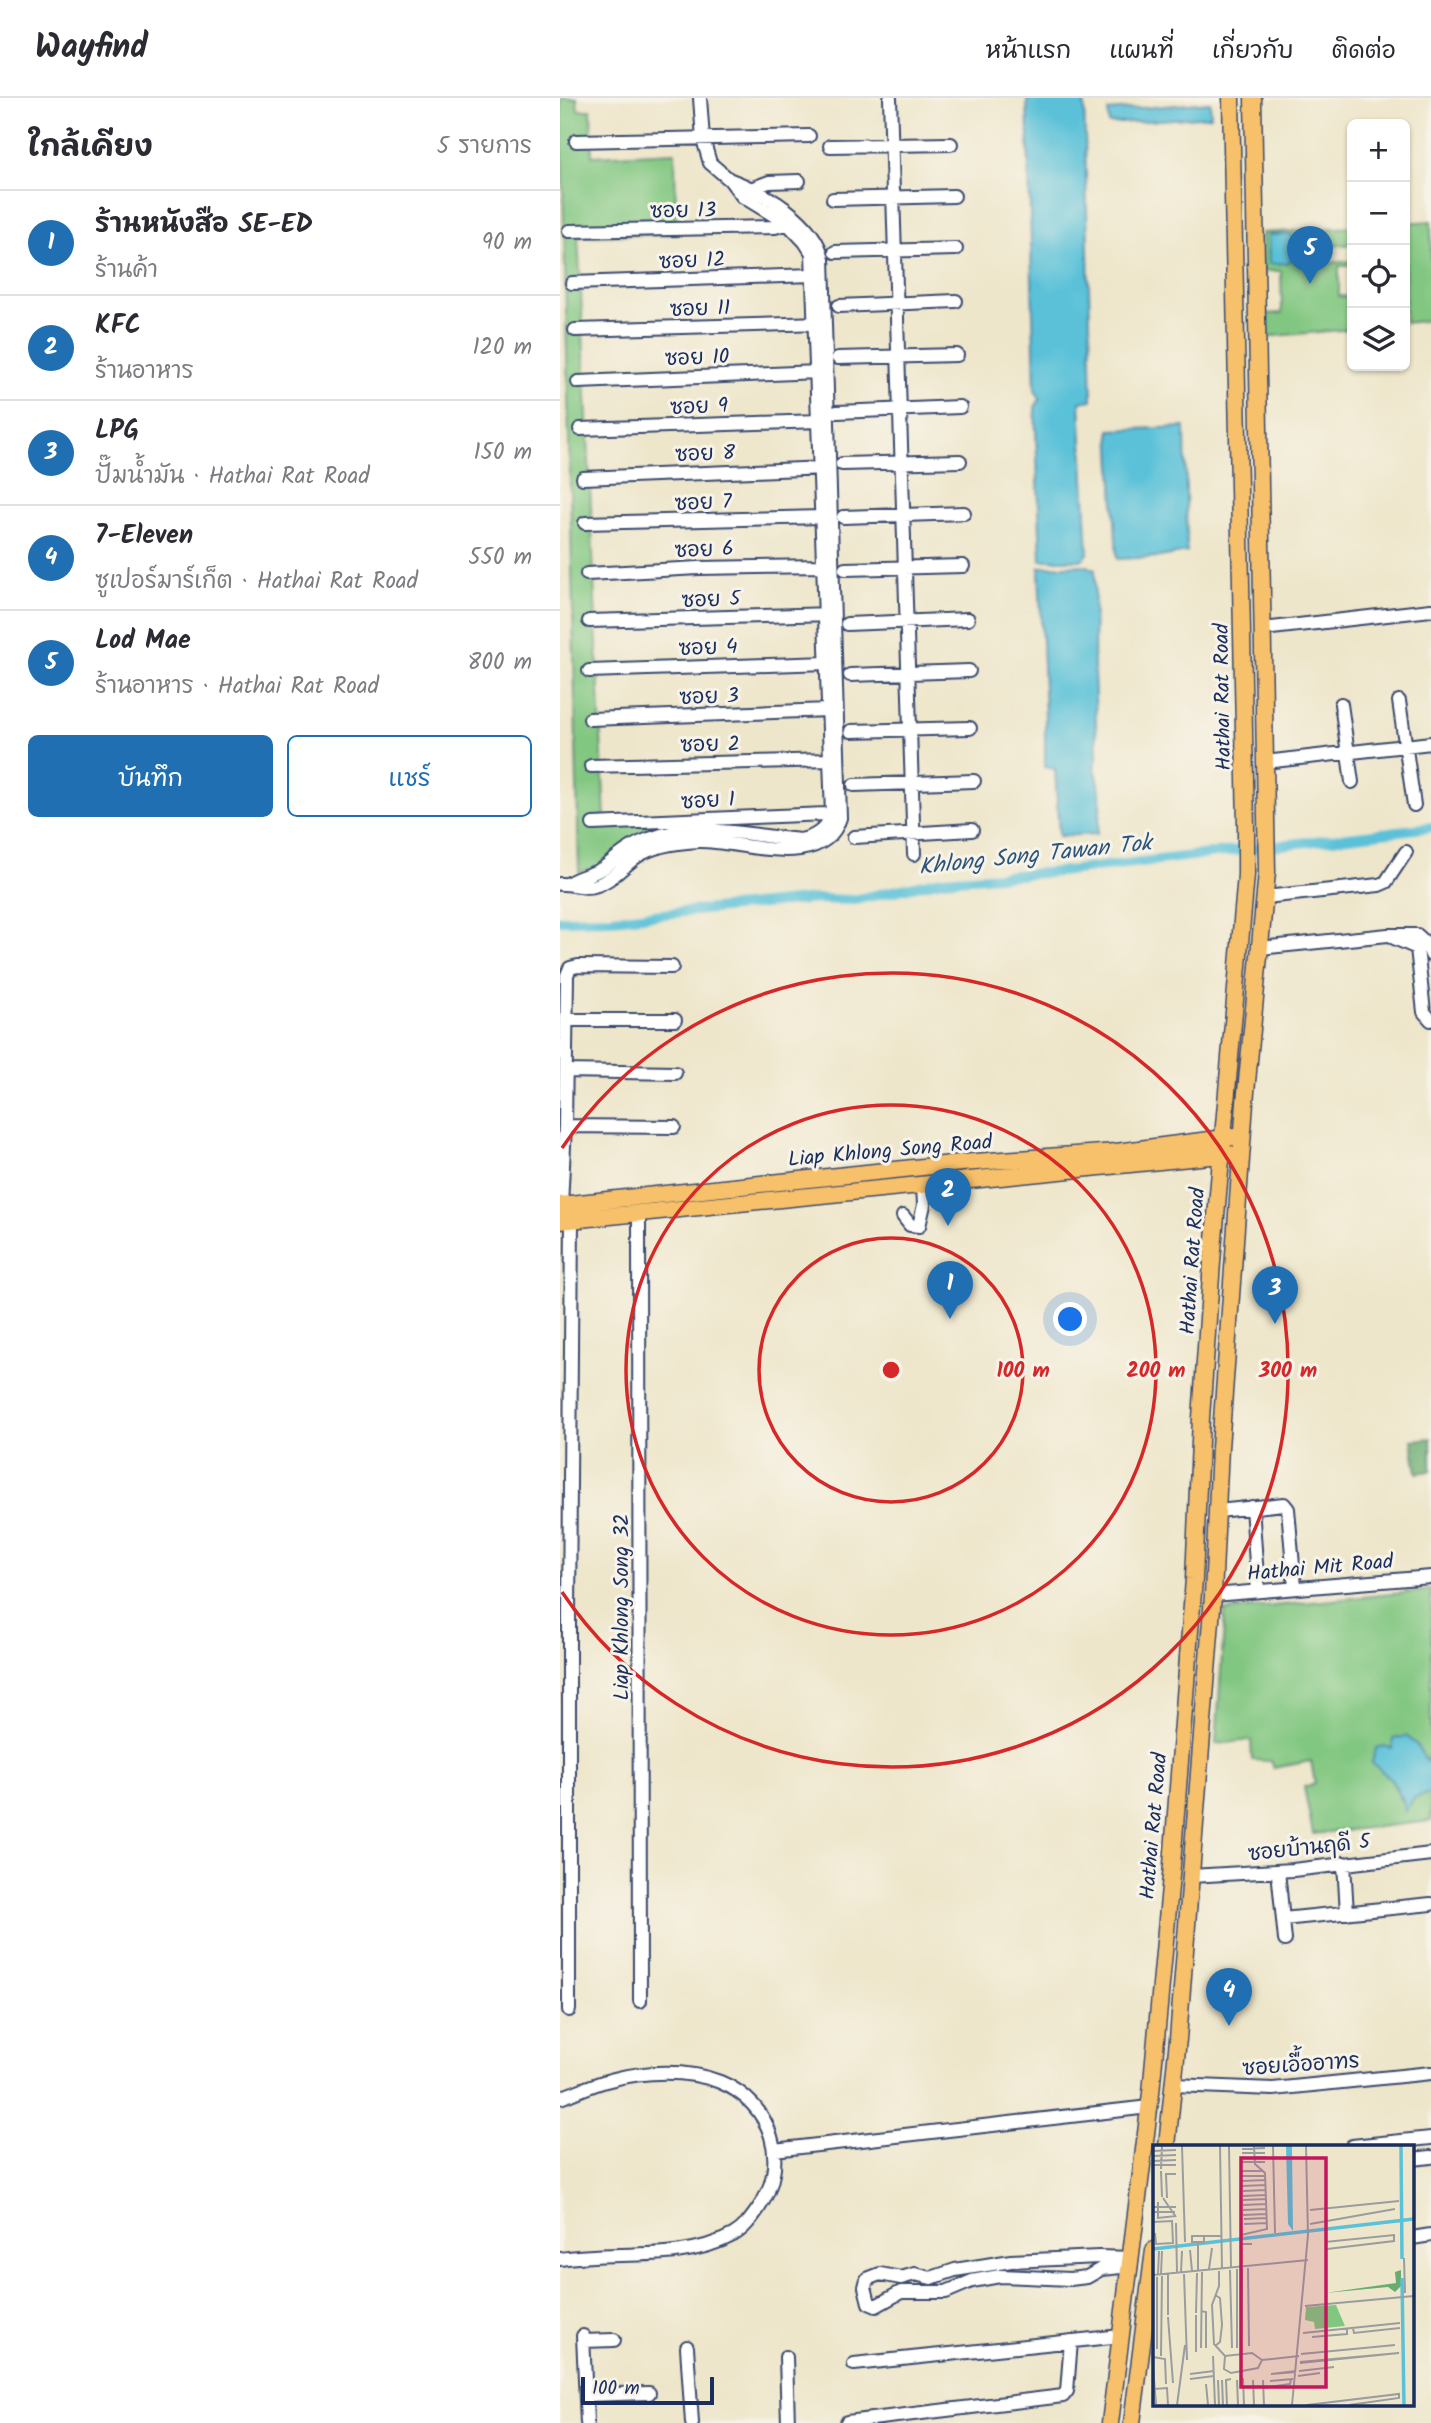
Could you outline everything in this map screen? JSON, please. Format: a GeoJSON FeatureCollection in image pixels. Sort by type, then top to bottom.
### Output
{"type":"FeatureCollection","features":[{"type":"Feature","properties":{"kind":"main road","name":"Hathai Rat Road"},"geometry":{"type":"LineString","coordinates":[[1110,2423],[1149,2107],[1193,1596],[1218,1180],[1246,875],[1231,98]]}},
{"type":"Feature","properties":{"kind":"main road","name":"Hathai Rat Road"},"geometry":{"type":"LineString","coordinates":[[1167,2145],[1213,1595],[1220,1448],[1242,1136],[1268,872],[1253,98]]}},
{"type":"Feature","properties":{"kind":"main road"},"geometry":{"type":"LineString","coordinates":[[1224,1137],[1242,1136]]}},
{"type":"Feature","properties":{"kind":"main road"},"geometry":{"type":"LineString","coordinates":[[1224,1137],[1241,1154]]}},
{"type":"Feature","properties":{"kind":"main road","name":"Liap Khlong Song Road"},"geometry":{"type":"LineString","coordinates":[[563,1213],[791,1180],[961,1163],[1116,1152],[1224,1137]]}},
{"type":"Feature","properties":{"kind":"main road","name":"Liap Khlong Song Road"},"geometry":{"type":"LineString","coordinates":[[563,1213],[639,1213],[1191,1158],[1224,1137]]}},
{"type":"Feature","properties":{"kind":"main road"},"geometry":{"type":"LineString","coordinates":[[1191,1158],[1211,1169],[1218,1180]]}},
{"type":"Feature","properties":{"kind":"main road"},"geometry":{"type":"LineString","coordinates":[[791,1180],[794,1199]]}},
{"type":"Feature","properties":{"kind":"main road"},"geometry":{"type":"LineString","coordinates":[[1193,1596],[1213,1595]]}},
{"type":"Feature","properties":{"kind":"main road"},"geometry":{"type":"LineString","coordinates":[[1132,2423],[1150,2311],[1153,2270]]}},
{"type":"Feature","properties":{"kind":"street"},"geometry":{"type":"LineString","coordinates":[[700,98],[702,139],[710,163],[730,180],[742,196],[812,235],[821,250],[821,323],[830,467],[830,614],[839,822],[821,845],[811,848],[776,850],[714,831]]}},
{"type":"Feature","properties":{"kind":"street"},"geometry":{"type":"LineString","coordinates":[[890,98],[914,854]]}},
{"type":"Feature","properties":{"kind":"street"},"geometry":{"type":"LineString","coordinates":[[576,141],[809,136]]}},
{"type":"Feature","properties":{"kind":"street"},"geometry":{"type":"LineString","coordinates":[[830,146],[951,144]]}},
{"type":"Feature","properties":{"kind":"street"},"geometry":{"type":"LineString","coordinates":[[564,884],[637,850],[649,838],[669,833],[714,831],[800,840],[814,836],[825,827],[832,815],[827,663],[830,614],[823,566],[821,517],[830,467],[818,421],[817,372],[821,323],[812,253],[791,221],[753,188],[730,180]]}},
{"type":"Feature","properties":{"kind":"street"},"geometry":{"type":"LineString","coordinates":[[753,188],[769,182],[799,181]]}},
{"type":"Feature","properties":{"kind":"street"},"geometry":{"type":"LineString","coordinates":[[833,199],[954,195]]}},
{"type":"Feature","properties":{"kind":"street","name":"ซอย 13"},"geometry":{"type":"LineString","coordinates":[[569,231],[775,227],[791,221]]}},
{"type":"Feature","properties":{"kind":"street"},"geometry":{"type":"LineString","coordinates":[[835,252],[956,249]]}},
{"type":"Feature","properties":{"kind":"street","name":"ซอย 12"},"geometry":{"type":"LineString","coordinates":[[572,283],[813,275]]}},
{"type":"Feature","properties":{"kind":"street"},"geometry":{"type":"LineString","coordinates":[[839,306],[956,301]]}},
{"type":"Feature","properties":{"kind":"street","name":"ซอย 11"},"geometry":{"type":"LineString","coordinates":[[575,330],[821,323]]}},
{"type":"Feature","properties":{"kind":"street"},"geometry":{"type":"LineString","coordinates":[[838,358],[957,355]]}},
{"type":"Feature","properties":{"kind":"street","name":"ซอย 10"},"geometry":{"type":"LineString","coordinates":[[578,382],[817,372]]}},
{"type":"Feature","properties":{"kind":"street"},"geometry":{"type":"LineString","coordinates":[[837,412],[960,407]]}},
{"type":"Feature","properties":{"kind":"street","name":"ซอย 9"},"geometry":{"type":"LineString","coordinates":[[580,429],[818,421]]}},
{"type":"Feature","properties":{"kind":"street","name":"ซอย 8"},"geometry":{"type":"LineString","coordinates":[[583,478],[960,461]]}},
{"type":"Feature","properties":{"kind":"street"},"geometry":{"type":"LineString","coordinates":[[843,517],[964,513]]}},
{"type":"Feature","properties":{"kind":"street","name":"ซอย 7"},"geometry":{"type":"LineString","coordinates":[[585,523],[821,517]]}},
{"type":"Feature","properties":{"kind":"street","name":"ซอย 6"},"geometry":{"type":"LineString","coordinates":[[587,574],[699,568],[823,566]]}},
{"type":"Feature","properties":{"kind":"street"},"geometry":{"type":"LineString","coordinates":[[845,569],[963,566]]}},
{"type":"Feature","properties":{"kind":"street"},"geometry":{"type":"LineString","coordinates":[[1263,629],[1431,610]]}},
{"type":"Feature","properties":{"kind":"street","name":"ซอย 5"},"geometry":{"type":"LineString","coordinates":[[589,621],[830,614]]}},
{"type":"Feature","properties":{"kind":"street"},"geometry":{"type":"LineString","coordinates":[[847,624],[968,619]]}},
{"type":"Feature","properties":{"kind":"street","name":"ซอย 4"},"geometry":{"type":"LineString","coordinates":[[589,671],[827,663]]}},
{"type":"Feature","properties":{"kind":"street"},"geometry":{"type":"LineString","coordinates":[[850,676],[969,671]]}},
{"type":"Feature","properties":{"kind":"street"},"geometry":{"type":"LineString","coordinates":[[1399,701],[1414,805]]}},
{"type":"Feature","properties":{"kind":"street"},"geometry":{"type":"LineString","coordinates":[[1341,704],[1352,782]]}},
{"type":"Feature","properties":{"kind":"street","name":"ซอย 3"},"geometry":{"type":"LineString","coordinates":[[590,719],[828,710]]}},
{"type":"Feature","properties":{"kind":"street"},"geometry":{"type":"LineString","coordinates":[[851,731],[970,728]]}},
{"type":"Feature","properties":{"kind":"street"},"geometry":{"type":"LineString","coordinates":[[1265,762],[1431,743]]}},
{"type":"Feature","properties":{"kind":"street","name":"ซอย 2"},"geometry":{"type":"LineString","coordinates":[[591,766],[830,760]]}},
{"type":"Feature","properties":{"kind":"street"},"geometry":{"type":"LineString","coordinates":[[854,785],[974,781]]}},
{"type":"Feature","properties":{"kind":"street","name":"ซอย 1"},"geometry":{"type":"LineString","coordinates":[[593,824],[714,831],[825,814]]}},
{"type":"Feature","properties":{"kind":"street"},"geometry":{"type":"LineString","coordinates":[[854,837],[972,831]]}},
{"type":"Feature","properties":{"kind":"street"},"geometry":{"type":"LineString","coordinates":[[1265,897],[1379,885],[1386,882],[1406,852]]}},
{"type":"Feature","properties":{"kind":"street"},"geometry":{"type":"LineString","coordinates":[[1260,948],[1388,935],[1427,952],[1424,1012],[1431,1020]]}},
{"type":"Feature","properties":{"kind":"street"},"geometry":{"type":"LineString","coordinates":[[569,2010],[569,1614],[563,1213],[567,975],[570,968],[578,966],[672,967]]}},
{"type":"Feature","properties":{"kind":"street"},"geometry":{"type":"LineString","coordinates":[[567,1020],[675,1020]]}},
{"type":"Feature","properties":{"kind":"street"},"geometry":{"type":"LineString","coordinates":[[566,1071],[675,1073]]}},
{"type":"Feature","properties":{"kind":"street"},"geometry":{"type":"LineString","coordinates":[[565,1126],[674,1127]]}},
{"type":"Feature","properties":{"kind":"street"},"geometry":{"type":"LineString","coordinates":[[902,1216],[909,1225],[919,1226],[924,1205],[923,1185]]}},
{"type":"Feature","properties":{"kind":"street","name":"Liap Khlong Song 32"},"geometry":{"type":"LineString","coordinates":[[639,1213],[640,2001]]}},
{"type":"Feature","properties":{"kind":"street"},"geometry":{"type":"LineString","coordinates":[[1218,1511],[1284,1504],[1288,1508],[1295,1588]]}},
{"type":"Feature","properties":{"kind":"street"},"geometry":{"type":"LineString","coordinates":[[1252,1507],[1258,1591]]}},
{"type":"Feature","properties":{"kind":"street","name":"Hathai Mit Road"},"geometry":{"type":"LineString","coordinates":[[1213,1595],[1431,1577]]}},
{"type":"Feature","properties":{"kind":"street","name":"ซอยบ้านฤดี 5"},"geometry":{"type":"LineString","coordinates":[[1191,1876],[1278,1871],[1431,1854]]}},
{"type":"Feature","properties":{"kind":"street"},"geometry":{"type":"LineString","coordinates":[[1344,1863],[1347,1913]]}},
{"type":"Feature","properties":{"kind":"street"},"geometry":{"type":"LineString","coordinates":[[1278,1871],[1285,1940]]}},
{"type":"Feature","properties":{"kind":"street"},"geometry":{"type":"LineString","coordinates":[[1283,1919],[1431,1904]]}},
{"type":"Feature","properties":{"kind":"street","name":"ซอยเอื้ออาทร"},"geometry":{"type":"LineString","coordinates":[[1174,2085],[1273,2089],[1431,2073]]}},
{"type":"Feature","properties":{"kind":"street"},"geometry":{"type":"LineString","coordinates":[[560,2098],[612,2079],[649,2074],[695,2076],[719,2082],[740,2093],[758,2108],[774,2144],[776,2163],[773,2184],[747,2224],[734,2234],[692,2249],[560,2259]]}},
{"type":"Feature","properties":{"kind":"street"},"geometry":{"type":"LineString","coordinates":[[774,2150],[1149,2107]]}},
{"type":"Feature","properties":{"kind":"street"},"geometry":{"type":"LineString","coordinates":[[1370,2145],[1431,2138]]}},
{"type":"Feature","properties":{"kind":"street"},"geometry":{"type":"LineString","coordinates":[[1413,2159],[1431,2157]]}},
{"type":"Feature","properties":{"kind":"street"},"geometry":{"type":"LineString","coordinates":[[1413,2238],[1431,2235]]}},
{"type":"Feature","properties":{"kind":"street"},"geometry":{"type":"LineString","coordinates":[[1100,2263],[1087,2277],[1070,2279],[1000,2276],[972,2281],[946,2292],[901,2292],[876,2306],[869,2303],[866,2296],[867,2279],[872,2276],[889,2274],[901,2278],[915,2274],[931,2278],[969,2267],[1011,2261],[1131,2262]]}},
{"type":"Feature","properties":{"kind":"street"},"geometry":{"type":"LineString","coordinates":[[969,2267],[972,2281]]}},
{"type":"Feature","properties":{"kind":"street"},"geometry":{"type":"LineString","coordinates":[[854,2364],[1121,2336]]}},
{"type":"Feature","properties":{"kind":"street"},"geometry":{"type":"LineString","coordinates":[[587,2423],[583,2339],[614,2340]]}},
{"type":"Feature","properties":{"kind":"street"},"geometry":{"type":"LineString","coordinates":[[847,2422],[1063,2396],[1067,2390],[1071,2341]]}},
{"type":"Feature","properties":{"kind":"street"},"geometry":{"type":"LineString","coordinates":[[687,2347],[692,2423]]}},
{"type":"Feature","properties":{"kind":"street"},"geometry":{"type":"LineString","coordinates":[[786,2357],[788,2423]]}},
{"type":"Feature","properties":{"kind":"street"},"geometry":{"type":"LineString","coordinates":[[586,2395],[649,2393]]}},
{"type":"Feature","properties":{"kind":"green space"},"geometry":{"type":"Polygon","coordinates":[[[561,98],[577,98],[578,110],[591,110],[592,156],[675,152],[676,234],[578,236],[605,818],[649,826],[655,831],[599,867],[579,872],[561,98]]]}},
{"type":"Feature","properties":{"kind":"green space"},"geometry":{"type":"Polygon","coordinates":[[[1431,221],[1431,320],[1410,322],[1410,245],[1410,223],[1431,221]]]}},
{"type":"Feature","properties":{"kind":"green space"},"geometry":{"type":"Polygon","coordinates":[[[1347,227],[1347,244],[1299,249],[1301,265],[1347,261],[1347,266],[1339,266],[1339,296],[1347,297],[1347,329],[1264,337],[1262,233],[1347,227]],[[1264,271],[1266,314],[1282,313],[1281,271],[1264,271]]]}},
{"type":"Feature","properties":{"kind":"green space"},"geometry":{"type":"Polygon","coordinates":[[[1431,1438],[1431,1471],[1417,1473],[1412,1440],[1431,1438]]]}},
{"type":"Feature","properties":{"kind":"green space"},"geometry":{"type":"Polygon","coordinates":[[[1431,1590],[1431,1753],[1427,1764],[1416,1744],[1392,1748],[1372,1762],[1391,1779],[1406,1810],[1414,1798],[1431,1793],[1431,1821],[1313,1834],[1304,1787],[1315,1784],[1311,1761],[1273,1768],[1270,1761],[1252,1760],[1251,1740],[1216,1744],[1225,1611],[1431,1590]]]}},
{"type":"Feature","properties":{"kind":"water"},"geometry":{"type":"Polygon","coordinates":[[[1027,98],[1084,98],[1092,400],[1080,402],[1088,554],[1081,560],[1041,560],[1035,407],[1040,399],[1035,390],[1027,98]]]}},
{"type":"Feature","properties":{"kind":"water"},"geometry":{"type":"Polygon","coordinates":[[[1210,102],[1211,116],[1109,124],[1108,111],[1210,102]]]}},
{"type":"Feature","properties":{"kind":"water"},"geometry":{"type":"Polygon","coordinates":[[[1292,234],[1293,259],[1287,263],[1269,264],[1268,235],[1292,234]]]}},
{"type":"Feature","properties":{"kind":"water"},"geometry":{"type":"Polygon","coordinates":[[[1185,427],[1187,552],[1160,557],[1117,559],[1110,430],[1185,427]]]}},
{"type":"Feature","properties":{"kind":"water"},"geometry":{"type":"Polygon","coordinates":[[[1084,565],[1095,570],[1097,759],[1094,767],[1100,791],[1099,817],[1097,834],[1059,836],[1055,769],[1045,767],[1039,570],[1040,567],[1084,565]]]}},
{"type":"Feature","properties":{"kind":"water"},"geometry":{"type":"Polygon","coordinates":[[[1406,1736],[1416,1744],[1427,1762],[1431,1753],[1431,1793],[1414,1798],[1405,1811],[1403,1800],[1391,1779],[1372,1763],[1376,1748],[1392,1748],[1393,1739],[1406,1736]]]}},
{"type":"Feature","properties":{"kind":"waterway","name":"Khlong Song Tawan Tok"},"geometry":{"type":"LineString","coordinates":[[560,920],[611,919],[815,899],[854,900],[942,880],[1059,872],[1431,827]]}},
{"type":"Feature","properties":{"kind":"place","name":"Lod Mae"},"geometry":{"type":"Point","coordinates":[1310,284]}},
{"type":"Feature","properties":{"kind":"place","name":"KFC"},"geometry":{"type":"Point","coordinates":[948,1226]}},
{"type":"Feature","properties":{"kind":"place","name":"ร้านหนังสือ SE-ED"},"geometry":{"type":"Point","coordinates":[950,1319]}},
{"type":"Feature","properties":{"kind":"place","name":"LPG"},"geometry":{"type":"Point","coordinates":[1275,1324]}},
{"type":"Feature","properties":{"kind":"place","name":"7-Eleven"},"geometry":{"type":"Point","coordinates":[1229,2026]}}]}
